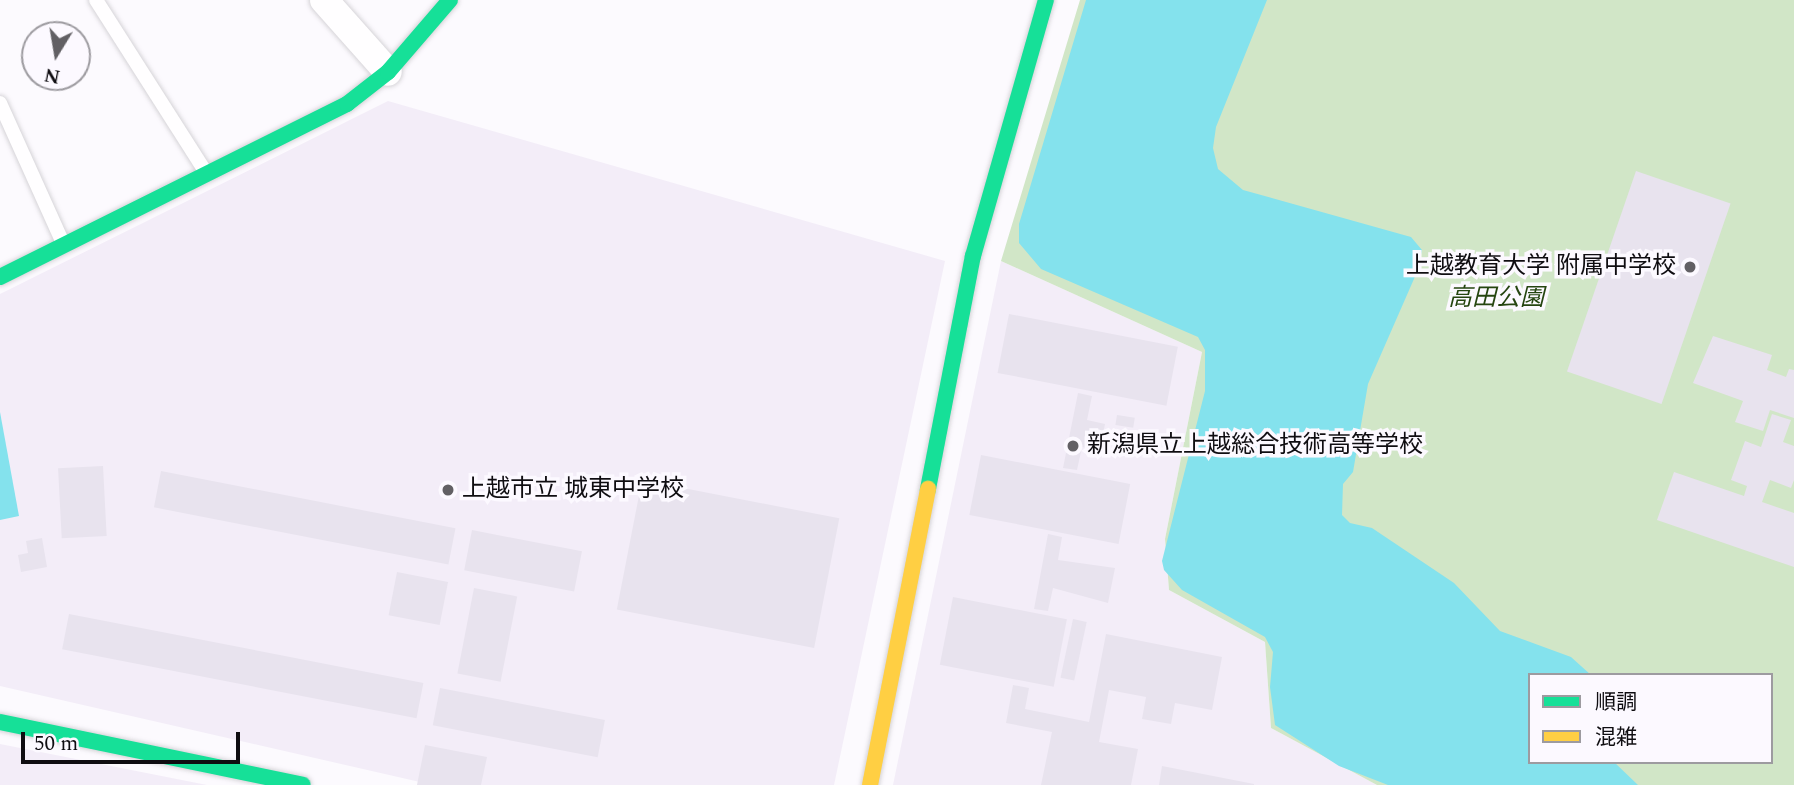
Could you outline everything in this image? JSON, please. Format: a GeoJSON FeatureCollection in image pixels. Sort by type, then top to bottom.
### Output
{"type":"FeatureCollection","features":[{"type":"Feature","properties":{"kind":"street"},"geometry":{"type":"LineString","coordinates":[[324,0],[387,72]]}},
{"type":"Feature","properties":{"kind":"street"},"geometry":{"type":"LineString","coordinates":[[0,277],[347,104],[387,72],[450,0]]}},
{"type":"Feature","properties":{"kind":"street"},"geometry":{"type":"LineString","coordinates":[[870,785],[973,256],[1046,0]]}},
{"type":"Feature","properties":{"kind":"street"},"geometry":{"type":"LineString","coordinates":[[0,722],[303,785]]}},
{"type":"Feature","properties":{"kind":"lane"},"geometry":{"type":"LineString","coordinates":[[96,0],[206,173]]}},
{"type":"Feature","properties":{"kind":"lane"},"geometry":{"type":"LineString","coordinates":[[0,103],[64,245]]}},
{"type":"Feature","properties":{"kind":"shaded area","name":"上越市立 城東中学校"},"geometry":{"type":"Polygon","coordinates":[[[388,101],[945,261],[834,785],[433,785],[0,686],[0,294],[388,101]]]}},
{"type":"Feature","properties":{"kind":"shaded area","name":"新潟県立上越総合技術高等学校"},"geometry":{"type":"Polygon","coordinates":[[[1001,261],[1202,352],[1165,539],[1169,590],[1265,642],[1271,728],[1377,785],[893,785],[1001,261]]]}},
{"type":"Feature","properties":{"kind":"shaded area"},"geometry":{"type":"Polygon","coordinates":[[[0,744],[207,785],[0,785],[0,744]]]}},
{"type":"Feature","properties":{"kind":"green space","name":"高田公園"},"geometry":{"type":"Polygon","coordinates":[[[1080,0],[1794,0],[1794,785],[1377,785],[1271,728],[1265,642],[1169,590],[1165,539],[1202,352],[1001,261],[1080,0]]]}},
{"type":"Feature","properties":{"kind":"water"},"geometry":{"type":"Polygon","coordinates":[[[1086,0],[1267,0],[1216,127],[1213,148],[1218,169],[1243,190],[1411,237],[1422,250],[1417,272],[1368,384],[1353,472],[1343,484],[1342,515],[1350,523],[1372,528],[1454,583],[1500,631],[1571,657],[1589,673],[1528,673],[1528,764],[1616,764],[1638,785],[1388,785],[1339,766],[1275,725],[1270,687],[1273,652],[1265,637],[1182,590],[1164,570],[1162,561],[1205,391],[1205,350],[1198,337],[1041,269],[1019,243],[1019,224],[1086,0]]]}},
{"type":"Feature","properties":{"kind":"water"},"geometry":{"type":"Polygon","coordinates":[[[0,412],[19,516],[0,520],[0,412]]]}},
{"type":"Feature","properties":{"kind":"building"},"geometry":{"type":"Polygon","coordinates":[[[1636,171],[1731,204],[1662,404],[1567,371],[1636,171]]]}},
{"type":"Feature","properties":{"kind":"building"},"geometry":{"type":"Polygon","coordinates":[[[1009,314],[1178,347],[1166,406],[998,373],[1009,314]]]}},
{"type":"Feature","properties":{"kind":"building"},"geometry":{"type":"Polygon","coordinates":[[[1713,336],[1772,355],[1767,370],[1786,377],[1789,369],[1794,370],[1794,418],[1770,410],[1763,431],[1735,422],[1743,401],[1693,383],[1713,336]]]}},
{"type":"Feature","properties":{"kind":"building"},"geometry":{"type":"Polygon","coordinates":[[[1078,393],[1092,396],[1087,420],[1105,424],[1100,451],[1082,447],[1077,470],[1063,468],[1078,393]]]}},
{"type":"Feature","properties":{"kind":"building"},"geometry":{"type":"Polygon","coordinates":[[[1772,414],[1791,420],[1783,442],[1794,446],[1794,480],[1791,488],[1770,480],[1762,502],[1794,513],[1794,567],[1657,520],[1674,472],[1744,496],[1747,486],[1731,480],[1745,441],[1761,447],[1772,414]]]}},
{"type":"Feature","properties":{"kind":"building"},"geometry":{"type":"Polygon","coordinates":[[[1117,415],[1135,418],[1133,428],[1115,425],[1117,415]]]}},
{"type":"Feature","properties":{"kind":"building"},"geometry":{"type":"Polygon","coordinates":[[[981,455],[1130,484],[1119,544],[969,515],[981,455]]]}},
{"type":"Feature","properties":{"kind":"building"},"geometry":{"type":"Polygon","coordinates":[[[103,466],[107,536],[62,538],[58,468],[103,466]]]}},
{"type":"Feature","properties":{"kind":"building"},"geometry":{"type":"Polygon","coordinates":[[[161,471],[455,528],[448,565],[154,507],[161,471]]]}},
{"type":"Feature","properties":{"kind":"building"},"geometry":{"type":"Polygon","coordinates":[[[642,480],[839,518],[814,648],[617,610],[642,480]]]}},
{"type":"Feature","properties":{"kind":"building"},"geometry":{"type":"Polygon","coordinates":[[[472,530],[582,551],[574,592],[464,570],[472,530]]]}},
{"type":"Feature","properties":{"kind":"building"},"geometry":{"type":"Polygon","coordinates":[[[1048,534],[1062,537],[1058,560],[1115,568],[1108,603],[1053,588],[1048,611],[1034,609],[1048,534]]]}},
{"type":"Feature","properties":{"kind":"building"},"geometry":{"type":"Polygon","coordinates":[[[42,538],[47,567],[21,572],[18,555],[28,553],[26,541],[42,538]]]}},
{"type":"Feature","properties":{"kind":"building"},"geometry":{"type":"Polygon","coordinates":[[[397,572],[448,582],[440,625],[389,615],[397,572]]]}},
{"type":"Feature","properties":{"kind":"building"},"geometry":{"type":"Polygon","coordinates":[[[474,588],[517,596],[501,682],[457,673],[474,588]]]}},
{"type":"Feature","properties":{"kind":"building"},"geometry":{"type":"Polygon","coordinates":[[[953,597],[1067,619],[1054,687],[940,665],[953,597]]]}},
{"type":"Feature","properties":{"kind":"building"},"geometry":{"type":"Polygon","coordinates":[[[69,614],[423,683],[416,718],[62,649],[69,614]]]}},
{"type":"Feature","properties":{"kind":"building"},"geometry":{"type":"Polygon","coordinates":[[[1073,619],[1087,622],[1074,681],[1061,678],[1073,619]]]}},
{"type":"Feature","properties":{"kind":"building"},"geometry":{"type":"Polygon","coordinates":[[[1106,634],[1222,657],[1212,710],[1175,703],[1171,724],[1142,719],[1146,697],[1109,690],[1099,742],[1138,749],[1131,785],[1041,785],[1052,732],[1006,723],[1013,685],[1029,688],[1025,709],[1089,722],[1106,634]]]}},
{"type":"Feature","properties":{"kind":"building"},"geometry":{"type":"Polygon","coordinates":[[[440,688],[605,720],[598,757],[433,725],[440,688]]]}},
{"type":"Feature","properties":{"kind":"building"},"geometry":{"type":"Polygon","coordinates":[[[425,745],[487,757],[481,785],[417,785],[425,745]]]}},
{"type":"Feature","properties":{"kind":"building"},"geometry":{"type":"Polygon","coordinates":[[[1162,766],[1254,784],[1254,785],[1159,785],[1162,766]]]}},
{"type":"Feature","properties":{"kind":"traffic: fast"},"geometry":{"type":"LineString","coordinates":[[0,277],[347,104],[388,72],[450,0]]}},
{"type":"Feature","properties":{"kind":"traffic: fast"},"geometry":{"type":"LineString","coordinates":[[928,489],[973,256],[1046,0]]}},
{"type":"Feature","properties":{"kind":"traffic: fast"},"geometry":{"type":"LineString","coordinates":[[0,722],[303,785]]}},
{"type":"Feature","properties":{"kind":"traffic: slow"},"geometry":{"type":"LineString","coordinates":[[870,785],[928,489]]}},
{"type":"Feature","properties":{"kind":"place","name":"上越教育大学 附属中学校"},"geometry":{"type":"Point","coordinates":[1690,267]}},
{"type":"Feature","properties":{"kind":"place","name":"新潟県立上越総合技術高等学校"},"geometry":{"type":"Point","coordinates":[1073,446]}},
{"type":"Feature","properties":{"kind":"place","name":"上越市立 城東中学校"},"geometry":{"type":"Point","coordinates":[448,490]}}]}
